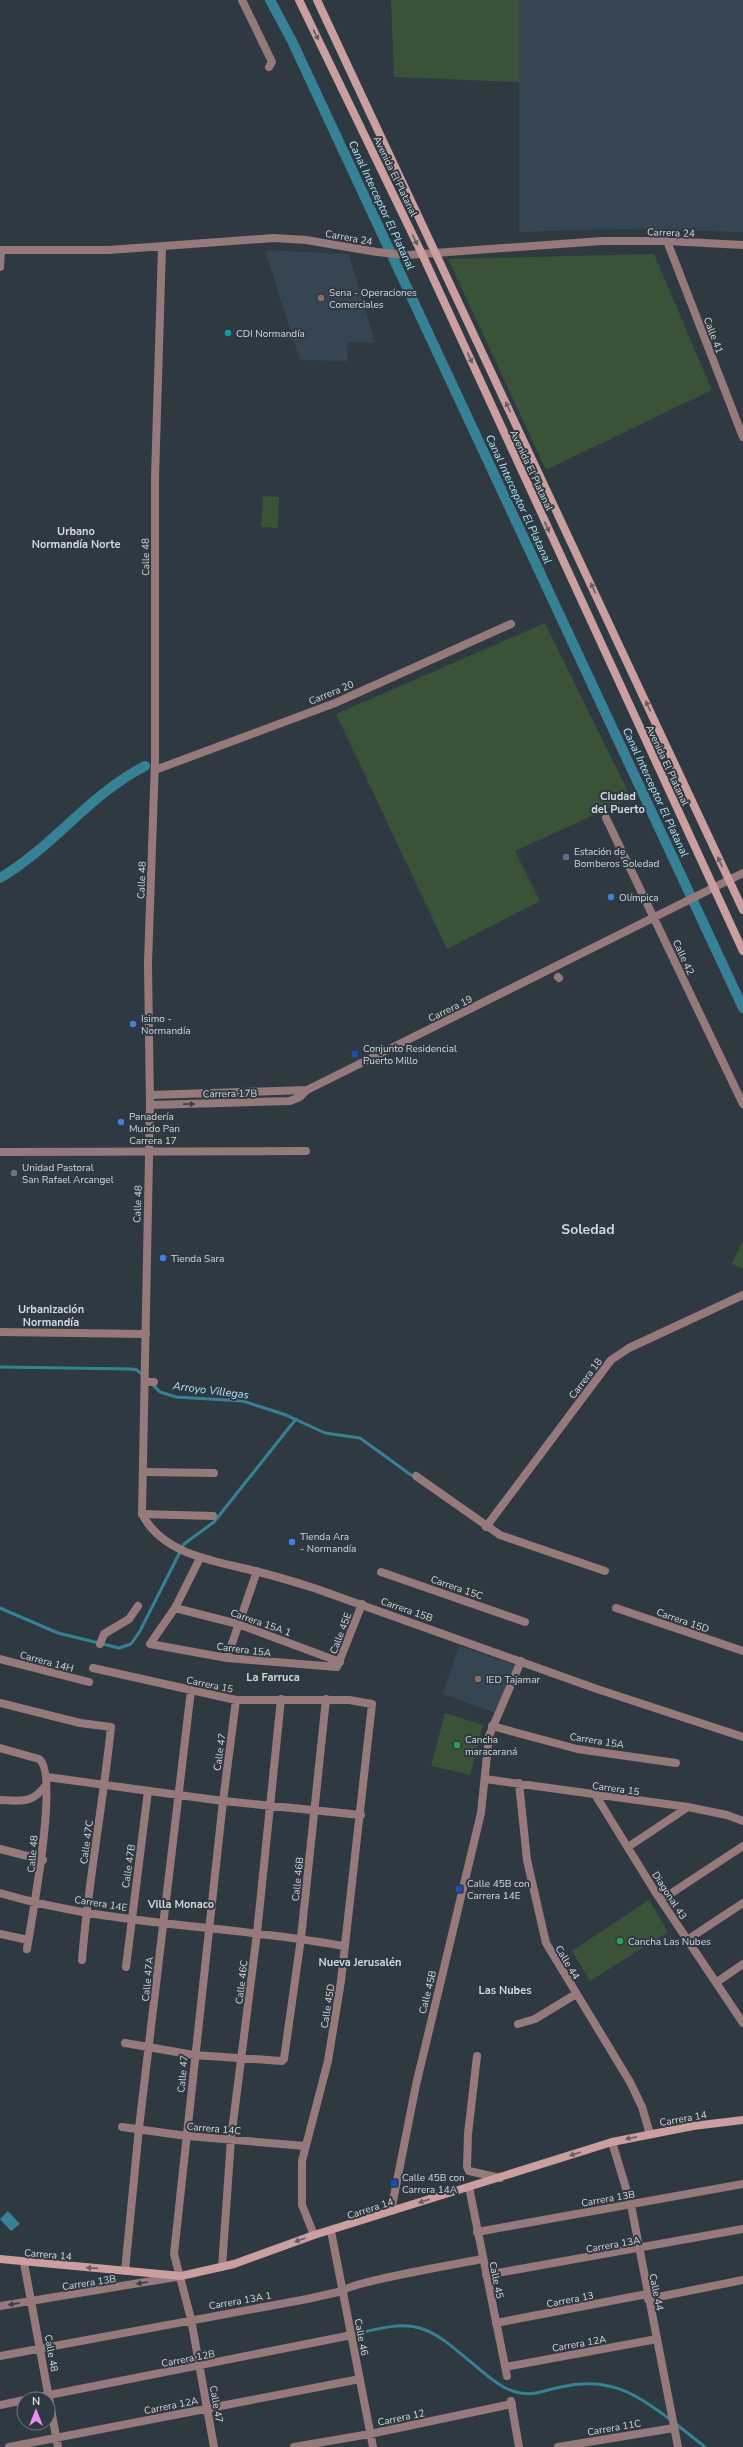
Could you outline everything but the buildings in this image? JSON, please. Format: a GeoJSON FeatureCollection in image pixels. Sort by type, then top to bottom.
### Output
{"type":"FeatureCollection","features":[{"type":"Feature","properties":{"kind":"main road","name":"Avenida El Platanal"},"geometry":{"type":"LineString","coordinates":[[299,0],[422,254],[710,890],[743,951]]}},
{"type":"Feature","properties":{"kind":"main road","name":"Avenida El Platanal"},"geometry":{"type":"LineString","coordinates":[[317,0],[743,910]]}},
{"type":"Feature","properties":{"kind":"main road","name":"Carrera 14"},"geometry":{"type":"LineString","coordinates":[[0,2259],[24,2263],[125,2270],[181,2276],[222,2267],[314,2235],[331,2231],[612,2142],[650,2134],[743,2120]]}},
{"type":"Feature","properties":{"kind":"street"},"geometry":{"type":"LineString","coordinates":[[242,0],[272,62],[269,67]]}},
{"type":"Feature","properties":{"kind":"street","name":"Carrera 24"},"geometry":{"type":"LineString","coordinates":[[0,250],[109,250],[162,247],[238,239],[274,238],[306,240],[376,252],[407,255],[602,241],[667,241],[743,245]]}},
{"type":"Feature","properties":{"kind":"street","name":"Calle 41"},"geometry":{"type":"LineString","coordinates":[[667,241],[743,437]]}},
{"type":"Feature","properties":{"kind":"street","name":"Calle 48"},"geometry":{"type":"LineString","coordinates":[[142,1514],[148,1382],[146,1364],[146,1334],[150,1094],[148,963],[155,772],[155,478],[162,247]]}},
{"type":"Feature","properties":{"kind":"street"},"geometry":{"type":"LineString","coordinates":[[0,250],[0,267]]}},
{"type":"Feature","properties":{"kind":"street","name":"Carrera 20"},"geometry":{"type":"LineString","coordinates":[[155,772],[335,703],[511,624]]}},
{"type":"Feature","properties":{"kind":"street","name":"Calle 42"},"geometry":{"type":"LineString","coordinates":[[606,818],[655,917],[743,1104]]}},
{"type":"Feature","properties":{"kind":"street","name":"Carrera 19"},"geometry":{"type":"LineString","coordinates":[[298,1094],[743,874]]}},
{"type":"Feature","properties":{"kind":"street"},"geometry":{"type":"LineString","coordinates":[[150,1094],[298,1094]]}},
{"type":"Feature","properties":{"kind":"street","name":"Carrera 17B"},"geometry":{"type":"LineString","coordinates":[[150,1105],[290,1101],[298,1094]]}},
{"type":"Feature","properties":{"kind":"street","name":"Carrera 17"},"geometry":{"type":"LineString","coordinates":[[0,1152],[149,1150],[306,1151]]}},
{"type":"Feature","properties":{"kind":"street","name":"Carrera 18"},"geometry":{"type":"LineString","coordinates":[[486,1527],[611,1360],[629,1348],[743,1295]]}},
{"type":"Feature","properties":{"kind":"street"},"geometry":{"type":"LineString","coordinates":[[0,1332],[146,1334]]}},
{"type":"Feature","properties":{"kind":"street"},"geometry":{"type":"LineString","coordinates":[[143,1472],[214,1473]]}},
{"type":"Feature","properties":{"kind":"street"},"geometry":{"type":"LineString","coordinates":[[416,1476],[486,1527],[500,1535],[605,1571]]}},
{"type":"Feature","properties":{"kind":"street"},"geometry":{"type":"LineString","coordinates":[[142,1514],[213,1516]]}},
{"type":"Feature","properties":{"kind":"street","name":"Carrera 15B"},"geometry":{"type":"LineString","coordinates":[[142,1514],[152,1530],[182,1550],[200,1558],[257,1571],[362,1604],[521,1661],[743,1737]]}},
{"type":"Feature","properties":{"kind":"street"},"geometry":{"type":"LineString","coordinates":[[174,1608],[200,1558]]}},
{"type":"Feature","properties":{"kind":"street"},"geometry":{"type":"LineString","coordinates":[[227,1658],[257,1571]]}},
{"type":"Feature","properties":{"kind":"street","name":"Carrera 15C"},"geometry":{"type":"LineString","coordinates":[[381,1572],[526,1622]]}},
{"type":"Feature","properties":{"kind":"street","name":"Calle 45E"},"geometry":{"type":"LineString","coordinates":[[338,1664],[362,1604]]}},
{"type":"Feature","properties":{"kind":"street"},"geometry":{"type":"LineString","coordinates":[[100,1644],[104,1634],[129,1619],[138,1606]]}},
{"type":"Feature","properties":{"kind":"street","name":"Carrera 15A 1"},"geometry":{"type":"LineString","coordinates":[[174,1608],[238,1624],[338,1664]]}},
{"type":"Feature","properties":{"kind":"street","name":"Carrera 15A"},"geometry":{"type":"LineString","coordinates":[[174,1608],[150,1644],[227,1658],[338,1664]]}},
{"type":"Feature","properties":{"kind":"street","name":"Carrera 15D"},"geometry":{"type":"LineString","coordinates":[[616,1608],[743,1651]]}},
{"type":"Feature","properties":{"kind":"street","name":"Carrera 14H"},"geometry":{"type":"LineString","coordinates":[[0,1659],[89,1682]]}},
{"type":"Feature","properties":{"kind":"street","name":"Calle 45B"},"geometry":{"type":"LineString","coordinates":[[391,2211],[418,2078],[481,1813],[488,1745],[492,1726],[521,1661]]}},
{"type":"Feature","properties":{"kind":"street","name":"Carrera 15"},"geometry":{"type":"LineString","coordinates":[[93,1668],[236,1700],[326,1699],[372,1704]]}},
{"type":"Feature","properties":{"kind":"street","name":"Calle 47A"},"geometry":{"type":"LineString","coordinates":[[125,2270],[139,2128],[150,2046],[191,1690]]}},
{"type":"Feature","properties":{"kind":"street","name":"Calle 46C"},"geometry":{"type":"LineString","coordinates":[[222,2267],[231,2139],[257,1933],[281,1699]]}},
{"type":"Feature","properties":{"kind":"street","name":"Calle 46B"},"geometry":{"type":"LineString","coordinates":[[241,2057],[284,2060],[301,1938],[326,1699]]}},
{"type":"Feature","properties":{"kind":"street","name":"Calle 47"},"geometry":{"type":"LineString","coordinates":[[214,2447],[191,2319],[181,2276],[174,2254],[194,2055],[236,1700]]}},
{"type":"Feature","properties":{"kind":"street","name":"Calle 47C"},"geometry":{"type":"LineString","coordinates":[[0,1703],[80,1723],[111,1727],[105,1785],[86,1912],[82,1960]]}},
{"type":"Feature","properties":{"kind":"street","name":"Calle 45D"},"geometry":{"type":"LineString","coordinates":[[314,2235],[301,2201],[302,2161],[305,2146],[312,2128],[328,2061],[341,1981],[344,1946],[361,1815],[372,1704]]}},
{"type":"Feature","properties":{"kind":"street","name":"Carrera 15A"},"geometry":{"type":"LineString","coordinates":[[492,1726],[576,1749],[676,1762]]}},
{"type":"Feature","properties":{"kind":"street","name":"Calle 48"},"geometry":{"type":"LineString","coordinates":[[0,1748],[41,1760],[47,1777],[43,1860],[27,1949]]}},
{"type":"Feature","properties":{"kind":"street"},"geometry":{"type":"LineString","coordinates":[[47,1777],[223,1801],[361,1815]]}},
{"type":"Feature","properties":{"kind":"street","name":"Carrera 15"},"geometry":{"type":"LineString","coordinates":[[485,1779],[596,1796],[688,1807],[727,1815],[743,1821]]}},
{"type":"Feature","properties":{"kind":"street","name":"Calle 44"},"geometry":{"type":"LineString","coordinates":[[519,1783],[527,1860],[546,1943],[630,2082],[642,2107],[650,2134]]}},
{"type":"Feature","properties":{"kind":"street"},"geometry":{"type":"LineString","coordinates":[[0,1800],[30,1800],[38,1796],[46,1785]]}},
{"type":"Feature","properties":{"kind":"street","name":"Calle 47B"},"geometry":{"type":"LineString","coordinates":[[126,1967],[148,1791]]}},
{"type":"Feature","properties":{"kind":"street","name":"Diagonal 43"},"geometry":{"type":"LineString","coordinates":[[596,1796],[661,1900],[743,2023]]}},
{"type":"Feature","properties":{"kind":"street"},"geometry":{"type":"LineString","coordinates":[[628,1847],[688,1807]]}},
{"type":"Feature","properties":{"kind":"street"},"geometry":{"type":"LineString","coordinates":[[661,1900],[743,1846]]}},
{"type":"Feature","properties":{"kind":"street"},"geometry":{"type":"LineString","coordinates":[[0,1849],[43,1860]]}},
{"type":"Feature","properties":{"kind":"street","name":"Carrera 14E"},"geometry":{"type":"LineString","coordinates":[[0,1892],[35,1903],[86,1912],[301,1938],[344,1946]]}},
{"type":"Feature","properties":{"kind":"street"},"geometry":{"type":"LineString","coordinates":[[687,1940],[743,1903]]}},
{"type":"Feature","properties":{"kind":"street"},"geometry":{"type":"LineString","coordinates":[[0,1934],[28,1940]]}},
{"type":"Feature","properties":{"kind":"street"},"geometry":{"type":"LineString","coordinates":[[716,1982],[743,1964]]}},
{"type":"Feature","properties":{"kind":"street"},"geometry":{"type":"LineString","coordinates":[[518,2024],[535,2019],[576,1994]]}},
{"type":"Feature","properties":{"kind":"street"},"geometry":{"type":"LineString","coordinates":[[125,2043],[150,2046],[194,2055],[241,2057]]}},
{"type":"Feature","properties":{"kind":"street"},"geometry":{"type":"LineString","coordinates":[[477,2056],[468,2134],[467,2167],[469,2170],[500,2178]]}},
{"type":"Feature","properties":{"kind":"street","name":"Carrera 14C"},"geometry":{"type":"LineString","coordinates":[[122,2127],[139,2128],[186,2136],[305,2146]]}},
{"type":"Feature","properties":{"kind":"street","name":"Calle 44"},"geometry":{"type":"LineString","coordinates":[[612,2142],[630,2204],[678,2447]]}},
{"type":"Feature","properties":{"kind":"street","name":"Carrera 13B"},"geometry":{"type":"LineString","coordinates":[[477,2232],[743,2184]]}},
{"type":"Feature","properties":{"kind":"street","name":"Calle 45"},"geometry":{"type":"LineString","coordinates":[[469,2187],[482,2260],[507,2376]]}},
{"type":"Feature","properties":{"kind":"street","name":"Carrera 13A"},"geometry":{"type":"LineString","coordinates":[[486,2275],[743,2230]]}},
{"type":"Feature","properties":{"kind":"street","name":"Calle 46"},"geometry":{"type":"LineString","coordinates":[[331,2231],[373,2447]]}},
{"type":"Feature","properties":{"kind":"street","name":"Carrera 13A 1"},"geometry":{"type":"LineString","coordinates":[[0,2356],[343,2291],[345,2288],[372,2281],[482,2260]]}},
{"type":"Feature","properties":{"kind":"street","name":"Calle 48"},"geometry":{"type":"LineString","coordinates":[[24,2263],[33,2301],[48,2391]]}},
{"type":"Feature","properties":{"kind":"street","name":"Carrera 13B"},"geometry":{"type":"LineString","coordinates":[[0,2306],[181,2276]]}},
{"type":"Feature","properties":{"kind":"street","name":"Carrera 13"},"geometry":{"type":"LineString","coordinates":[[496,2323],[743,2280]]}},
{"type":"Feature","properties":{"kind":"street","name":"Carrera 12B"},"geometry":{"type":"LineString","coordinates":[[56,2394],[352,2335]]}},
{"type":"Feature","properties":{"kind":"street","name":"Carrera 12A"},"geometry":{"type":"LineString","coordinates":[[505,2367],[657,2339]]}},
{"type":"Feature","properties":{"kind":"street","name":"Carrera 12A"},"geometry":{"type":"LineString","coordinates":[[9,2447],[360,2379]]}},
{"type":"Feature","properties":{"kind":"street"},"geometry":{"type":"LineString","coordinates":[[0,2405],[16,2402]]}},
{"type":"Feature","properties":{"kind":"street","name":"Carrera 12"},"geometry":{"type":"LineString","coordinates":[[294,2447],[370,2434],[512,2403],[520,2447]]}},
{"type":"Feature","properties":{"kind":"street","name":"Carrera 11C"},"geometry":{"type":"LineString","coordinates":[[558,2447],[674,2428]]}},
{"type":"Feature","properties":{"kind":"street","name":"Calle 48"},"geometry":{"type":"LineString","coordinates":[[56,2431],[58,2447]]}},
{"type":"Feature","properties":{"kind":"shaded area"},"geometry":{"type":"Polygon","coordinates":[[[519,0],[743,0],[743,232],[623,229],[519,232],[519,0]]]}},
{"type":"Feature","properties":{"kind":"shaded area","name":"Sena - Operaciones Comerciales"},"geometry":{"type":"Polygon","coordinates":[[[265,250],[349,254],[375,343],[347,342],[348,361],[300,360],[265,250]]]}},
{"type":"Feature","properties":{"kind":"shaded area","name":"IED Tajamar"},"geometry":{"type":"Polygon","coordinates":[[[459,1646],[515,1665],[495,1713],[443,1694],[459,1646]]]}},
{"type":"Feature","properties":{"kind":"green space"},"geometry":{"type":"Polygon","coordinates":[[[391,0],[519,0],[519,82],[394,77],[391,0]]]}},
{"type":"Feature","properties":{"kind":"green space"},"geometry":{"type":"Polygon","coordinates":[[[654,254],[712,390],[546,470],[448,259],[654,254]]]}},
{"type":"Feature","properties":{"kind":"green space"},"geometry":{"type":"Polygon","coordinates":[[[263,496],[279,497],[278,528],[261,527],[263,496]]]}},
{"type":"Feature","properties":{"kind":"green space"},"geometry":{"type":"Polygon","coordinates":[[[545,623],[631,798],[515,851],[540,901],[447,949],[336,714],[545,623]]]}},
{"type":"Feature","properties":{"kind":"green space"},"geometry":{"type":"Polygon","coordinates":[[[743,1241],[743,1269],[732,1264],[743,1241]]]}},
{"type":"Feature","properties":{"kind":"green space","name":"Cancha maracaraná"},"geometry":{"type":"Polygon","coordinates":[[[445,1713],[483,1725],[470,1775],[431,1766],[445,1713]]]}},
{"type":"Feature","properties":{"kind":"green space","name":"Cancha Las Nubes"},"geometry":{"type":"Polygon","coordinates":[[[649,1900],[668,1932],[590,1981],[572,1951],[649,1900]]]}},
{"type":"Feature","properties":{"kind":"water"},"geometry":{"type":"Polygon","coordinates":[[[8,2211],[20,2224],[11,2231],[0,2219],[8,2211]]]}},
{"type":"Feature","properties":{"kind":"waterway","name":"Canal Interceptor El Platanal"},"geometry":{"type":"LineString","coordinates":[[270,0],[292,41],[743,1008]]}},
{"type":"Feature","properties":{"kind":"waterway"},"geometry":{"type":"LineString","coordinates":[[0,878],[37,851],[107,791],[145,766]]}},
{"type":"Feature","properties":{"kind":"waterway","name":"Arroyo Villegas"},"geometry":{"type":"LineString","coordinates":[[0,1367],[131,1369],[137,1370],[144,1376]]}},
{"type":"Feature","properties":{"kind":"waterway","name":"Arroyo Villegas"},"geometry":{"type":"LineString","coordinates":[[152,1384],[160,1392],[176,1397],[243,1401],[286,1415],[325,1433],[360,1438],[411,1475]]}},
{"type":"Feature","properties":{"kind":"waterway"},"geometry":{"type":"LineString","coordinates":[[0,1608],[58,1633],[119,1648],[131,1644],[140,1631],[184,1544],[214,1522],[296,1419]]}},
{"type":"Feature","properties":{"kind":"waterway"},"geometry":{"type":"LineString","coordinates":[[353,2335],[394,2326],[409,2326],[422,2329],[447,2342],[491,2379],[511,2390],[528,2394],[578,2384],[607,2386],[621,2389],[633,2395],[646,2402],[672,2421]]}},
{"type":"Feature","properties":{"kind":"waterway"},"geometry":{"type":"LineString","coordinates":[[676,2424],[705,2447]]}},
{"type":"Feature","properties":{"kind":"place","name":"Sena - Operaciones Comerciales"},"geometry":{"type":"Point","coordinates":[321,298]}},
{"type":"Feature","properties":{"kind":"place","name":"CDI Normandía"},"geometry":{"type":"Point","coordinates":[228,333]}},
{"type":"Feature","properties":{"kind":"place","name":"Estación de Bomberos Soledad"},"geometry":{"type":"Point","coordinates":[566,857]}},
{"type":"Feature","properties":{"kind":"place","name":"Olímpica"},"geometry":{"type":"Point","coordinates":[611,897]}},
{"type":"Feature","properties":{"kind":"place","name":"Isimo - Normandía"},"geometry":{"type":"Point","coordinates":[133,1024]}},
{"type":"Feature","properties":{"kind":"place","name":"Conjunto Residencial Puerto Millo"},"geometry":{"type":"Point","coordinates":[355,1054]}},
{"type":"Feature","properties":{"kind":"place","name":"Panadería Mundo Pan"},"geometry":{"type":"Point","coordinates":[121,1122]}},
{"type":"Feature","properties":{"kind":"place","name":"Unidad Pastoral San Rafael Arcangel"},"geometry":{"type":"Point","coordinates":[14,1173]}},
{"type":"Feature","properties":{"kind":"place","name":"Tienda Sara"},"geometry":{"type":"Point","coordinates":[163,1258]}},
{"type":"Feature","properties":{"kind":"place","name":"Tienda Ara - Normandía"},"geometry":{"type":"Point","coordinates":[292,1542]}},
{"type":"Feature","properties":{"kind":"place","name":"IED Tajamar"},"geometry":{"type":"Point","coordinates":[478,1679]}},
{"type":"Feature","properties":{"kind":"place","name":"Cancha maracaraná"},"geometry":{"type":"Point","coordinates":[457,1745]}},
{"type":"Feature","properties":{"kind":"place","name":"Calle 45B con Carrera 14E"},"geometry":{"type":"Point","coordinates":[459,1889]}},
{"type":"Feature","properties":{"kind":"place","name":"Cancha Las Nubes"},"geometry":{"type":"Point","coordinates":[620,1941]}},
{"type":"Feature","properties":{"kind":"place","name":"Calle 45B con Carrera 14A"},"geometry":{"type":"Point","coordinates":[394,2183]}},
{"type":"Feature","properties":{"kind":"district","name":"Urbano Normandía Norte"},"geometry":{"type":"Point","coordinates":[76,537]}},
{"type":"Feature","properties":{"kind":"district","name":"Ciudad del Puerto"},"geometry":{"type":"Point","coordinates":[618,802]}},
{"type":"Feature","properties":{"kind":"district","name":"Soledad"},"geometry":{"type":"Point","coordinates":[588,1229]}},
{"type":"Feature","properties":{"kind":"district","name":"Urbanización Normandía"},"geometry":{"type":"Point","coordinates":[51,1315]}},
{"type":"Feature","properties":{"kind":"district","name":"La Farruca"},"geometry":{"type":"Point","coordinates":[273,1677]}},
{"type":"Feature","properties":{"kind":"district","name":"Villa Monaco"},"geometry":{"type":"Point","coordinates":[181,1904]}},
{"type":"Feature","properties":{"kind":"district","name":"Nueva Jerusalén"},"geometry":{"type":"Point","coordinates":[360,1962]}},
{"type":"Feature","properties":{"kind":"district","name":"Las Nubes"},"geometry":{"type":"Point","coordinates":[505,1990]}}]}
